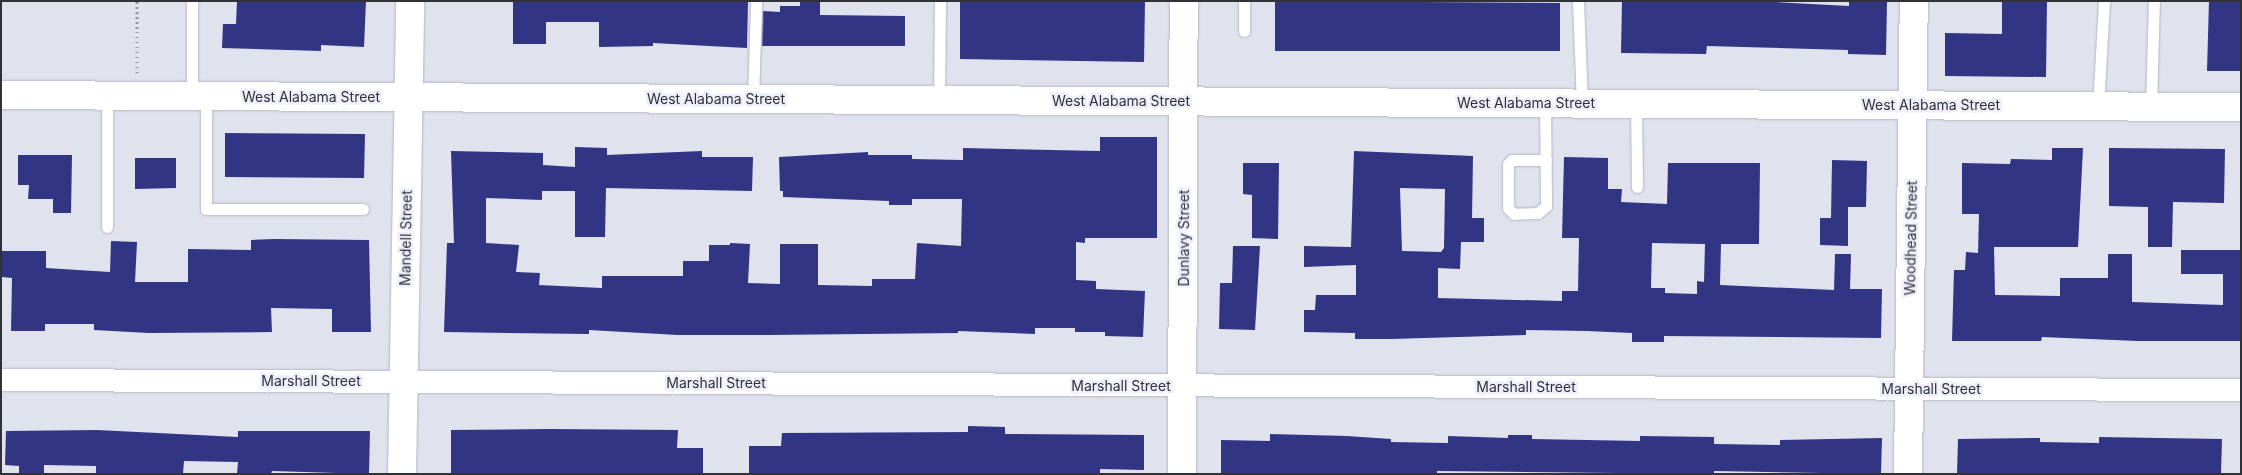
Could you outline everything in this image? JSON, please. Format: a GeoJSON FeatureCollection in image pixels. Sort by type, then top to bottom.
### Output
{"type":"FeatureCollection","features":[{"type":"Feature","properties":{"kind":"street","name":"Mandell Street"},"geometry":{"type":"LineString","coordinates":[[402,474],[402,381],[410,97],[410,1]]}},
{"type":"Feature","properties":{"kind":"street","name":"Dunlavy Street"},"geometry":{"type":"LineString","coordinates":[[1182,474],[1184,1]]}},
{"type":"Feature","properties":{"kind":"street","name":"Woodhead Street"},"geometry":{"type":"LineString","coordinates":[[1908,474],[1914,1]]}},
{"type":"Feature","properties":{"kind":"street","name":"West Alabama Street"},"geometry":{"type":"LineString","coordinates":[[1,95],[2241,106]]}},
{"type":"Feature","properties":{"kind":"street","name":"Marshall Street"},"geometry":{"type":"LineString","coordinates":[[1,380],[2241,390]]}},
{"type":"Feature","properties":{"kind":"lane"},"geometry":{"type":"LineString","coordinates":[[192,1],[206,209],[363,209]]}},
{"type":"Feature","properties":{"kind":"lane"},"geometry":{"type":"LineString","coordinates":[[753,99],[756,1]]}},
{"type":"Feature","properties":{"kind":"lane"},"geometry":{"type":"LineString","coordinates":[[939,100],[940,1]]}},
{"type":"Feature","properties":{"kind":"lane"},"geometry":{"type":"LineString","coordinates":[[1244,1],[1244,31]]}},
{"type":"Feature","properties":{"kind":"lane"},"geometry":{"type":"LineString","coordinates":[[1578,1],[1582,103]]}},
{"type":"Feature","properties":{"kind":"lane"},"geometry":{"type":"LineString","coordinates":[[2098,106],[2104,1]]}},
{"type":"Feature","properties":{"kind":"lane"},"geometry":{"type":"LineString","coordinates":[[2151,106],[2154,1]]}},
{"type":"Feature","properties":{"kind":"lane"},"geometry":{"type":"LineString","coordinates":[[107,96],[107,227]]}},
{"type":"Feature","properties":{"kind":"lane"},"geometry":{"type":"LineString","coordinates":[[1546,103],[1546,160],[1546,206],[1538,214],[1514,214],[1508,208],[1508,164],[1512,160],[1546,160]]}},
{"type":"Feature","properties":{"kind":"lane"},"geometry":{"type":"LineString","coordinates":[[1636,103],[1637,187]]}},
{"type":"Feature","properties":{"kind":"path"},"geometry":{"type":"LineString","coordinates":[[137,1],[137,76]]}},
{"type":"Feature","properties":{"kind":"building"},"geometry":{"type":"Polygon","coordinates":[[[237,1],[366,1],[364,47],[321,45],[321,51],[222,48],[223,24],[236,24],[237,1]]]}},
{"type":"Feature","properties":{"kind":"building"},"geometry":{"type":"Polygon","coordinates":[[[513,1],[748,1],[747,48],[653,43],[653,46],[599,47],[599,22],[546,22],[546,44],[513,44],[513,1]]]}},
{"type":"Feature","properties":{"kind":"building"},"geometry":{"type":"Polygon","coordinates":[[[800,1],[820,1],[820,15],[905,16],[905,46],[762,46],[763,11],[780,12],[780,6],[800,6],[800,1]]]}},
{"type":"Feature","properties":{"kind":"building"},"geometry":{"type":"Polygon","coordinates":[[[960,1],[1145,1],[1144,62],[960,59],[960,1]]]}},
{"type":"Feature","properties":{"kind":"building"},"geometry":{"type":"Polygon","coordinates":[[[1275,1],[1560,3],[1560,51],[1275,51],[1275,1]]]}},
{"type":"Feature","properties":{"kind":"building"},"geometry":{"type":"Polygon","coordinates":[[[1622,1],[1755,1],[1849,6],[1849,1],[1887,2],[1886,55],[1848,54],[1848,50],[1707,46],[1706,54],[1621,53],[1622,1]]]}},
{"type":"Feature","properties":{"kind":"building"},"geometry":{"type":"Polygon","coordinates":[[[2002,1],[2047,1],[2046,77],[1945,76],[1945,33],[2002,34],[2002,1]]]}},
{"type":"Feature","properties":{"kind":"building"},"geometry":{"type":"Polygon","coordinates":[[[2209,1],[2241,1],[2241,71],[2207,71],[2209,1]]]}},
{"type":"Feature","properties":{"kind":"building"},"geometry":{"type":"Polygon","coordinates":[[[225,133],[365,134],[364,178],[225,177],[225,133]]]}},
{"type":"Feature","properties":{"kind":"building"},"geometry":{"type":"Polygon","coordinates":[[[1100,137],[1157,137],[1157,238],[1085,238],[1085,243],[1076,242],[1076,280],[1096,281],[1096,289],[1145,291],[1143,337],[1105,336],[1105,332],[1075,332],[1075,328],[1035,328],[1035,334],[958,331],[958,333],[768,335],[678,335],[589,330],[589,334],[444,332],[447,243],[454,243],[451,151],[543,153],[543,165],[575,167],[575,147],[607,148],[607,155],[702,151],[702,157],[753,157],[752,191],[606,188],[605,237],[575,237],[575,191],[542,191],[542,200],[486,198],[486,243],[519,245],[516,272],[540,273],[539,285],[602,288],[602,276],[683,276],[683,261],[709,261],[709,245],[730,245],[730,243],[750,244],[748,283],[780,284],[780,244],[818,244],[818,285],[872,286],[872,279],[915,279],[917,243],[961,246],[962,199],[912,199],[912,205],[889,205],[889,201],[783,197],[783,191],[780,191],[779,157],[868,152],[868,155],[912,155],[912,159],[963,160],[963,148],[1100,151],[1100,137]]]}},
{"type":"Feature","properties":{"kind":"building"},"geometry":{"type":"Polygon","coordinates":[[[2052,148],[2083,148],[2078,247],[1994,247],[1995,295],[2060,296],[2060,278],[2108,278],[2108,254],[2132,254],[2132,302],[2223,305],[2223,274],[2181,274],[2181,250],[2241,250],[2241,341],[2138,341],[2042,337],[2041,341],[1952,341],[1954,270],[1965,270],[1966,252],[1978,253],[1979,214],[1962,214],[1962,163],[2010,164],[2011,159],[2052,160],[2052,148]]]}},
{"type":"Feature","properties":{"kind":"building"},"geometry":{"type":"Polygon","coordinates":[[[2109,148],[2225,149],[2224,203],[2173,202],[2172,247],[2148,247],[2148,207],[2109,206],[2109,148]]]}},
{"type":"Feature","properties":{"kind":"building"},"geometry":{"type":"Polygon","coordinates":[[[1354,151],[1473,156],[1472,218],[1484,218],[1484,242],[1461,242],[1460,269],[1438,268],[1438,298],[1562,301],[1562,291],[1578,291],[1579,238],[1562,238],[1564,157],[1608,158],[1608,189],[1622,189],[1621,202],[1667,204],[1668,163],[1760,163],[1759,244],[1721,244],[1720,285],[1834,290],[1835,254],[1851,254],[1850,289],[1882,289],[1881,338],[1664,336],[1664,342],[1632,342],[1632,333],[1587,331],[1526,330],[1526,335],[1391,339],[1355,339],[1355,333],[1304,332],[1304,310],[1315,310],[1316,295],[1356,295],[1356,265],[1304,267],[1304,246],[1351,247],[1354,151]],[[1400,188],[1402,251],[1441,252],[1444,248],[1445,189],[1400,188]],[[1652,243],[1651,288],[1665,288],[1665,293],[1697,294],[1697,281],[1704,282],[1705,244],[1652,243]]]}},
{"type":"Feature","properties":{"kind":"building"},"geometry":{"type":"Polygon","coordinates":[[[18,155],[72,155],[71,213],[53,213],[53,199],[28,199],[29,185],[18,185],[18,155]]]}},
{"type":"Feature","properties":{"kind":"building"},"geometry":{"type":"Polygon","coordinates":[[[135,158],[176,158],[176,188],[135,189],[135,158]]]}},
{"type":"Feature","properties":{"kind":"building"},"geometry":{"type":"Polygon","coordinates":[[[1832,160],[1867,161],[1866,207],[1848,207],[1848,246],[1820,245],[1820,218],[1831,218],[1832,160]]]}},
{"type":"Feature","properties":{"kind":"building"},"geometry":{"type":"Polygon","coordinates":[[[1243,163],[1279,163],[1278,239],[1252,238],[1252,195],[1243,194],[1243,163]]]}},
{"type":"Feature","properties":{"kind":"building"},"geometry":{"type":"Polygon","coordinates":[[[251,240],[369,240],[371,332],[332,332],[332,309],[271,308],[272,332],[149,333],[94,330],[94,324],[45,324],[45,331],[11,331],[12,278],[2,277],[2,251],[46,251],[46,268],[110,272],[111,241],[137,242],[135,282],[188,282],[188,249],[251,250],[251,240]]]}},
{"type":"Feature","properties":{"kind":"building"},"geometry":{"type":"Polygon","coordinates":[[[1233,246],[1260,246],[1255,330],[1219,329],[1220,283],[1232,283],[1233,246]]]}},
{"type":"Feature","properties":{"kind":"building"},"geometry":{"type":"Polygon","coordinates":[[[968,426],[1005,427],[1005,434],[1144,435],[1144,470],[1100,469],[1100,474],[749,474],[749,446],[781,446],[782,433],[968,432],[968,426]]]}},
{"type":"Feature","properties":{"kind":"building"},"geometry":{"type":"Polygon","coordinates":[[[97,430],[238,437],[238,431],[370,431],[369,474],[272,471],[271,474],[237,474],[238,462],[184,461],[183,474],[96,474],[96,466],[44,465],[44,474],[19,474],[19,466],[5,465],[6,431],[97,430]]]}},
{"type":"Feature","properties":{"kind":"building"},"geometry":{"type":"Polygon","coordinates":[[[451,430],[678,430],[677,448],[703,448],[703,474],[451,474],[451,430]]]}},
{"type":"Feature","properties":{"kind":"building"},"geometry":{"type":"Polygon","coordinates":[[[1270,434],[1347,436],[1391,439],[1391,442],[1448,443],[1448,436],[1508,438],[1508,435],[1532,435],[1532,439],[1640,441],[1640,436],[1714,437],[1714,444],[1780,445],[1780,440],[1882,438],[1881,474],[1714,471],[1714,474],[1437,471],[1437,474],[1221,474],[1221,440],[1270,441],[1270,434]]]}},
{"type":"Feature","properties":{"kind":"building"},"geometry":{"type":"Polygon","coordinates":[[[2099,437],[2222,439],[2221,474],[1957,474],[1958,439],[2040,438],[2040,442],[2099,443],[2099,437]]]}}]}
